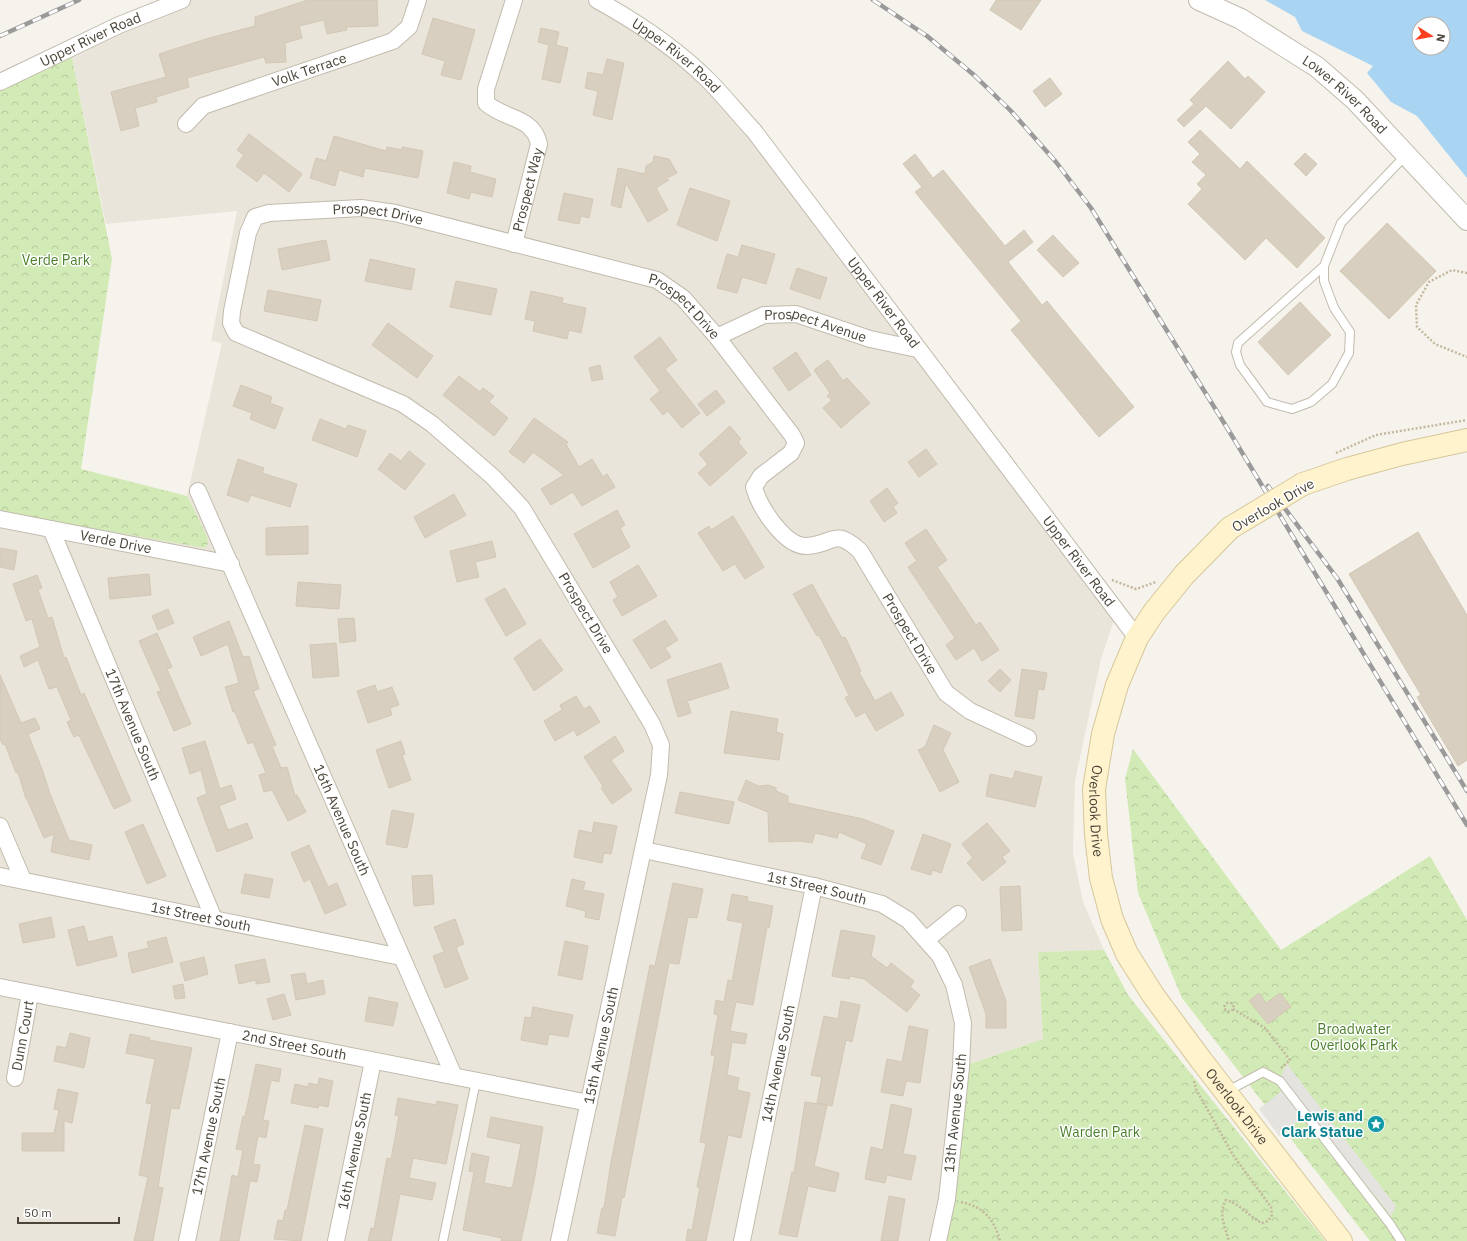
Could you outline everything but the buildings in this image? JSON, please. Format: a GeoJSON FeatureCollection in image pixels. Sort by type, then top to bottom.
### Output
{"type":"FeatureCollection","features":[{"type":"Feature","properties":{"kind":"main road","name":"Overlook Drive"},"geometry":{"type":"LineString","coordinates":[[1341,1241],[1153,995],[1127,954],[1112,919],[1101,878],[1096,835],[1094,789],[1103,734],[1117,686],[1137,638],[1154,612],[1184,575],[1230,528],[1303,484],[1347,469],[1402,454],[1467,440]]}},
{"type":"Feature","properties":{"kind":"street","name":"Upper River Road"},"geometry":{"type":"LineString","coordinates":[[0,82],[119,25],[182,0]]}},
{"type":"Feature","properties":{"kind":"street","name":"Volk Terrace"},"geometry":{"type":"LineString","coordinates":[[186,124],[203,106],[393,41],[409,28],[418,0]]}},
{"type":"Feature","properties":{"kind":"street","name":"Prospect Way"},"geometry":{"type":"LineString","coordinates":[[514,0],[486,89],[486,103],[495,110],[529,124],[537,135],[539,144],[514,244]]}},
{"type":"Feature","properties":{"kind":"street","name":"Upper River Road"},"geometry":{"type":"LineString","coordinates":[[597,0],[637,23],[673,49],[709,81],[754,131],[917,349],[1137,638]]}},
{"type":"Feature","properties":{"kind":"street","name":"Lower River Road"},"geometry":{"type":"LineString","coordinates":[[1199,0],[1241,19],[1317,67],[1355,100],[1467,220]]}},
{"type":"Feature","properties":{"kind":"street","name":"Prospect Drive"},"geometry":{"type":"LineString","coordinates":[[644,850],[659,775],[661,745],[652,724],[522,508],[493,477],[449,438],[403,404],[236,333],[231,323],[232,311],[248,233],[255,217],[268,213],[361,208],[395,213],[657,280],[683,298],[718,337],[792,435],[796,443],[791,454],[761,476],[754,488],[757,499],[782,534],[794,542],[807,546],[838,537],[849,540],[860,551],[946,693],[970,711],[1028,738]]}},
{"type":"Feature","properties":{"kind":"street","name":"Prospect Avenue"},"geometry":{"type":"LineString","coordinates":[[718,337],[764,315],[796,314],[870,339],[917,349]]}},
{"type":"Feature","properties":{"kind":"street","name":"16th Avenue South"},"geometry":{"type":"LineString","coordinates":[[198,491],[454,1076]]}},
{"type":"Feature","properties":{"kind":"street","name":"Verde Drive"},"geometry":{"type":"LineString","coordinates":[[0,519],[231,564]]}},
{"type":"Feature","properties":{"kind":"street","name":"17th Avenue South"},"geometry":{"type":"LineString","coordinates":[[51,529],[214,919]]}},
{"type":"Feature","properties":{"kind":"street"},"geometry":{"type":"LineString","coordinates":[[0,826],[23,880]]}},
{"type":"Feature","properties":{"kind":"street","name":"1st Street South"},"geometry":{"type":"LineString","coordinates":[[644,850],[814,886],[882,904],[908,920],[926,940],[940,956],[954,985]]}},
{"type":"Feature","properties":{"kind":"street","name":"15th Avenue South"},"geometry":{"type":"LineString","coordinates":[[559,1241],[644,850]]}},
{"type":"Feature","properties":{"kind":"street","name":"1st Street South"},"geometry":{"type":"LineString","coordinates":[[0,876],[401,956]]}},
{"type":"Feature","properties":{"kind":"street","name":"14th Avenue South"},"geometry":{"type":"LineString","coordinates":[[742,1241],[814,886]]}},
{"type":"Feature","properties":{"kind":"street"},"geometry":{"type":"LineString","coordinates":[[926,940],[958,914]]}},
{"type":"Feature","properties":{"kind":"street","name":"13th Avenue South"},"geometry":{"type":"LineString","coordinates":[[938,1241],[947,1199],[961,1067],[963,1023],[954,985]]}},
{"type":"Feature","properties":{"kind":"street","name":"2nd Street South"},"geometry":{"type":"LineString","coordinates":[[0,987],[589,1103]]}},
{"type":"Feature","properties":{"kind":"street","name":"Dunn Court"},"geometry":{"type":"LineString","coordinates":[[15,1078],[30,994]]}},
{"type":"Feature","properties":{"kind":"street","name":"17th Avenue South"},"geometry":{"type":"LineString","coordinates":[[187,1241],[230,1032]]}},
{"type":"Feature","properties":{"kind":"street","name":"16th Avenue South"},"geometry":{"type":"LineString","coordinates":[[336,1241],[373,1061]]}},
{"type":"Feature","properties":{"kind":"lane"},"geometry":{"type":"LineString","coordinates":[[1324,266],[1238,343],[1236,352],[1240,365],[1267,402],[1292,409],[1311,402],[1332,384],[1349,353],[1350,332],[1334,308],[1324,281],[1324,266],[1342,222],[1406,155]]}},
{"type":"Feature","properties":{"kind":"lane"},"geometry":{"type":"LineString","coordinates":[[1226,1092],[1263,1072],[1280,1081],[1390,1224],[1400,1241]]}},
{"type":"Feature","properties":{"kind":"lane"},"geometry":{"type":"LineString","coordinates":[[443,1241],[476,1081]]}},
{"type":"Feature","properties":{"kind":"path"},"geometry":{"type":"LineString","coordinates":[[1467,273],[1452,270],[1429,282],[1416,305],[1417,327],[1435,344],[1467,357]]}},
{"type":"Feature","properties":{"kind":"path"},"geometry":{"type":"LineString","coordinates":[[1333,454],[1376,435],[1467,420]]}},
{"type":"Feature","properties":{"kind":"path"},"geometry":{"type":"LineString","coordinates":[[1107,579],[1136,589],[1156,582],[1162,577]]}},
{"type":"Feature","properties":{"kind":"path"},"geometry":{"type":"LineString","coordinates":[[1233,1009],[1266,1028],[1290,1060],[1272,1076]]}},
{"type":"Feature","properties":{"kind":"path"},"geometry":{"type":"LineString","coordinates":[[1193,1075],[1196,1089],[1233,1155],[1270,1207],[1272,1215],[1268,1221],[1262,1223],[1256,1220],[1236,1202],[1226,1200],[1221,1207],[1222,1218],[1230,1241]]}},
{"type":"Feature","properties":{"kind":"path"},"geometry":{"type":"LineString","coordinates":[[947,1199],[975,1205],[993,1222],[1000,1241]]}},
{"type":"Feature","properties":{"kind":"shaded area"},"geometry":{"type":"Polygon","coordinates":[[[183,0],[593,0],[673,49],[754,131],[1117,611],[1101,659],[1075,781],[1073,853],[1083,902],[1104,950],[1038,952],[1043,1039],[961,1067],[938,1241],[0,1241],[0,510],[207,536],[187,496],[222,343],[211,341],[237,211],[106,224],[70,48],[183,0]]]}},
{"type":"Feature","properties":{"kind":"shaded area"},"geometry":{"type":"Polygon","coordinates":[[[1287,1064],[1396,1206],[1391,1216],[1309,1113],[1279,1136],[1259,1109],[1288,1086],[1281,1076],[1287,1064]]]}},
{"type":"Feature","properties":{"kind":"green space","name":"Verde Park"},"geometry":{"type":"Polygon","coordinates":[[[70,48],[112,259],[81,469],[187,496],[207,536],[208,544],[205,548],[0,512],[0,82],[70,48]]]}},
{"type":"Feature","properties":{"kind":"green space","name":"Broadwater Overlook Park"},"geometry":{"type":"Polygon","coordinates":[[[1133,749],[1281,950],[1430,856],[1467,920],[1467,1241],[1370,1241],[1182,998],[1138,893],[1125,779],[1133,749]]]}},
{"type":"Feature","properties":{"kind":"green space","name":"Warden Park"},"geometry":{"type":"Polygon","coordinates":[[[1104,950],[1128,995],[1325,1241],[938,1241],[961,1067],[1043,1039],[1038,952],[1104,950]]]}},
{"type":"Feature","properties":{"kind":"water"},"geometry":{"type":"Polygon","coordinates":[[[1265,0],[1467,0],[1467,178],[1417,116],[1391,102],[1367,73],[1373,66],[1302,31],[1295,17],[1265,0]]]}},
{"type":"Feature","properties":{"kind":"railway"},"geometry":{"type":"LineString","coordinates":[[0,36],[79,0]]}},
{"type":"Feature","properties":{"kind":"railway"},"geometry":{"type":"LineString","coordinates":[[873,0],[927,36],[974,75],[1011,111],[1056,162],[1091,208],[1229,431],[1467,825]]}},
{"type":"Feature","properties":{"kind":"railway"},"geometry":{"type":"LineString","coordinates":[[1268,486],[1337,578],[1467,791]]}},
{"type":"Feature","properties":{"kind":"place","name":"Lewis and Clark Statue"},"geometry":{"type":"Point","coordinates":[1376,1124]}}]}
